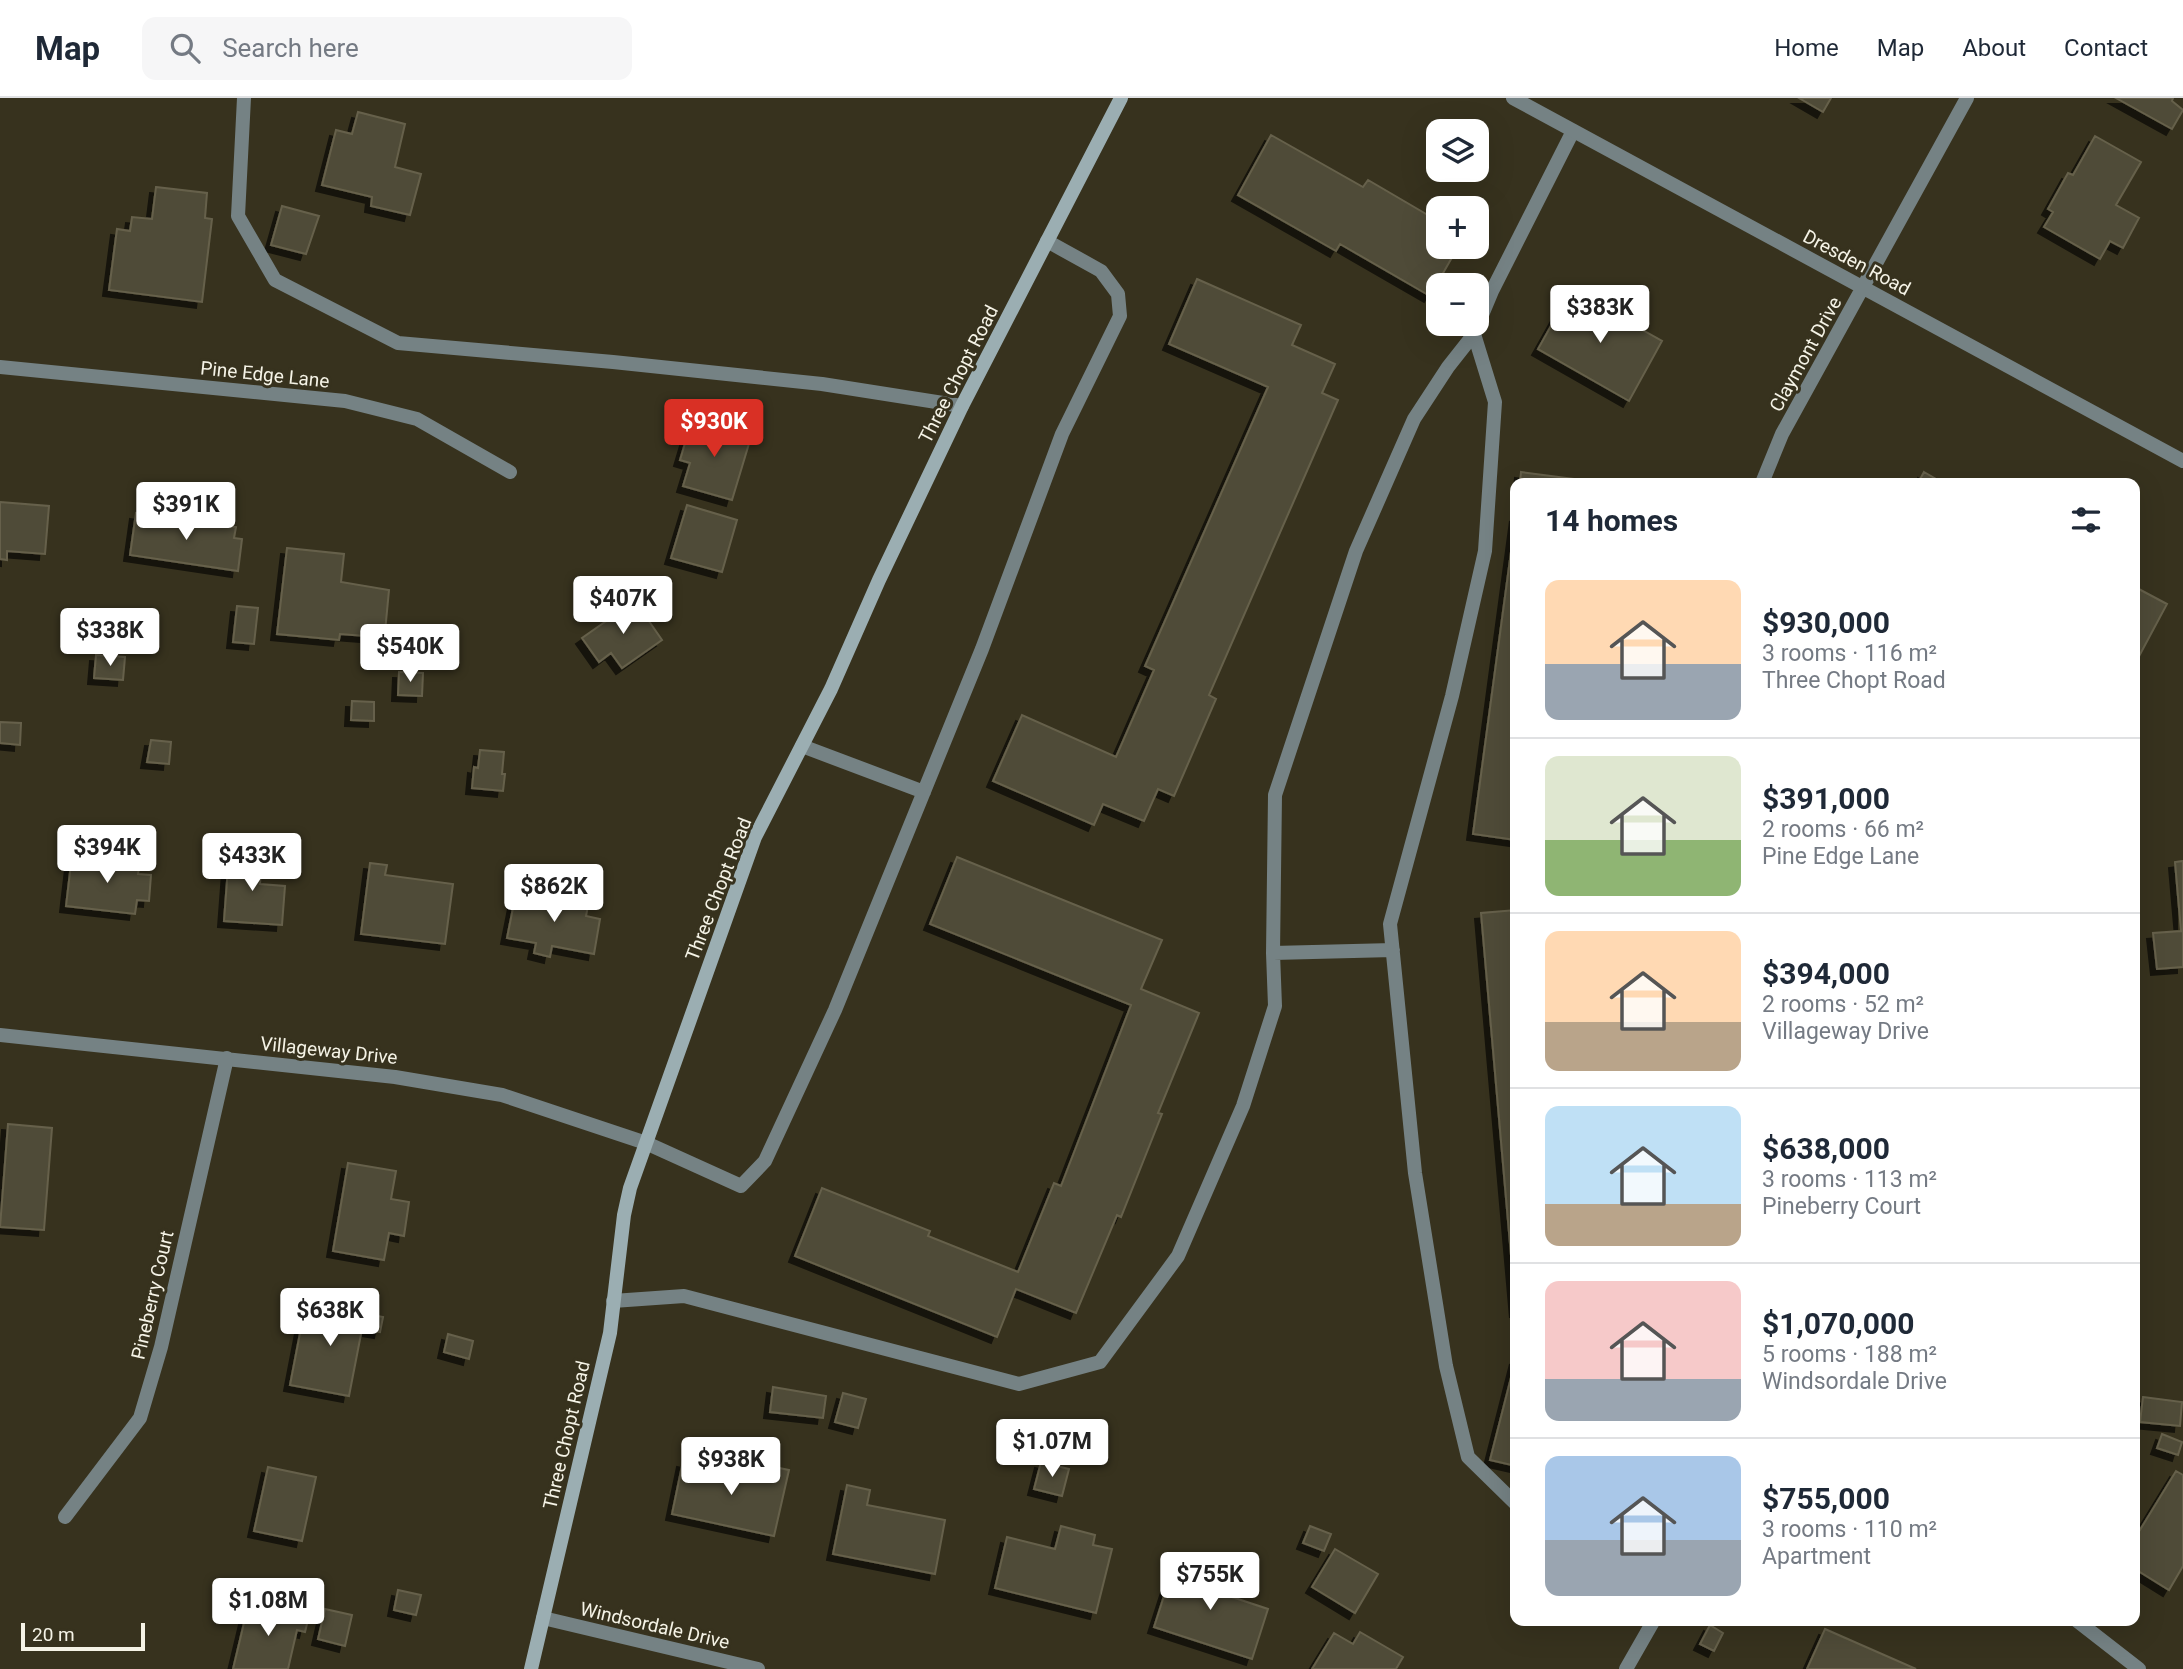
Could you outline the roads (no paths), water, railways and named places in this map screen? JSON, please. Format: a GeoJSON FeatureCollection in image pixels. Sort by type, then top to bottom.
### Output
{"type":"FeatureCollection","features":[{"type":"Feature","properties":{"kind":"main road","name":"Three Chopt Road"},"geometry":{"type":"LineString","coordinates":[[531,1669],[610,1333],[624,1214],[630,1188],[755,837],[831,690],[879,580],[962,406],[1121,98]]}},
{"type":"Feature","properties":{"kind":"street"},"geometry":{"type":"LineString","coordinates":[[243,98],[238,216],[275,280],[398,343],[808,383],[962,406]]}},
{"type":"Feature","properties":{"kind":"street","name":"Dresden Road"},"geometry":{"type":"LineString","coordinates":[[1513,98],[2183,461]]}},
{"type":"Feature","properties":{"kind":"street","name":"Claymont Drive"},"geometry":{"type":"LineString","coordinates":[[1764,478],[1782,434],[1967,98]]}},
{"type":"Feature","properties":{"kind":"street"},"geometry":{"type":"LineString","coordinates":[[1489,298],[1573,131]]}},
{"type":"Feature","properties":{"kind":"street"},"geometry":{"type":"LineString","coordinates":[[802,746],[924,792],[982,649],[1062,433],[1120,317],[1118,294],[1101,271],[1047,241]]}},
{"type":"Feature","properties":{"kind":"street"},"geometry":{"type":"LineString","coordinates":[[613,1301],[684,1296],[1019,1384],[1100,1362],[1178,1256],[1243,1106],[1275,1006],[1275,795],[1356,551],[1414,419],[1448,367],[1472,336]]}},
{"type":"Feature","properties":{"kind":"street"},"geometry":{"type":"LineString","coordinates":[[1475,336],[1495,402],[1485,551],[1451,696],[1390,924],[1415,1173],[1446,1366],[1468,1457],[1510,1498]]}},
{"type":"Feature","properties":{"kind":"street","name":"Pine Edge Lane"},"geometry":{"type":"LineString","coordinates":[[0,367],[345,401],[417,419],[510,472]]}},
{"type":"Feature","properties":{"kind":"street","name":"Villageway Drive"},"geometry":{"type":"LineString","coordinates":[[0,1035],[395,1077],[502,1095],[646,1143],[741,1186],[765,1161],[835,1010],[924,792]]}},
{"type":"Feature","properties":{"kind":"street"},"geometry":{"type":"LineString","coordinates":[[1273,953],[1393,950]]}},
{"type":"Feature","properties":{"kind":"street","name":"Pineberry Court"},"geometry":{"type":"LineString","coordinates":[[65,1517],[140,1418],[161,1348],[227,1058]]}},
{"type":"Feature","properties":{"kind":"street","name":"Windsordale Drive"},"geometry":{"type":"LineString","coordinates":[[543,1618],[758,1669]]}},
{"type":"Feature","properties":{"kind":"street"},"geometry":{"type":"LineString","coordinates":[[1626,1669],[1651,1626]]}},
{"type":"Feature","properties":{"kind":"street"},"geometry":{"type":"LineString","coordinates":[[2085,1626],[2139,1669]]}}]}
